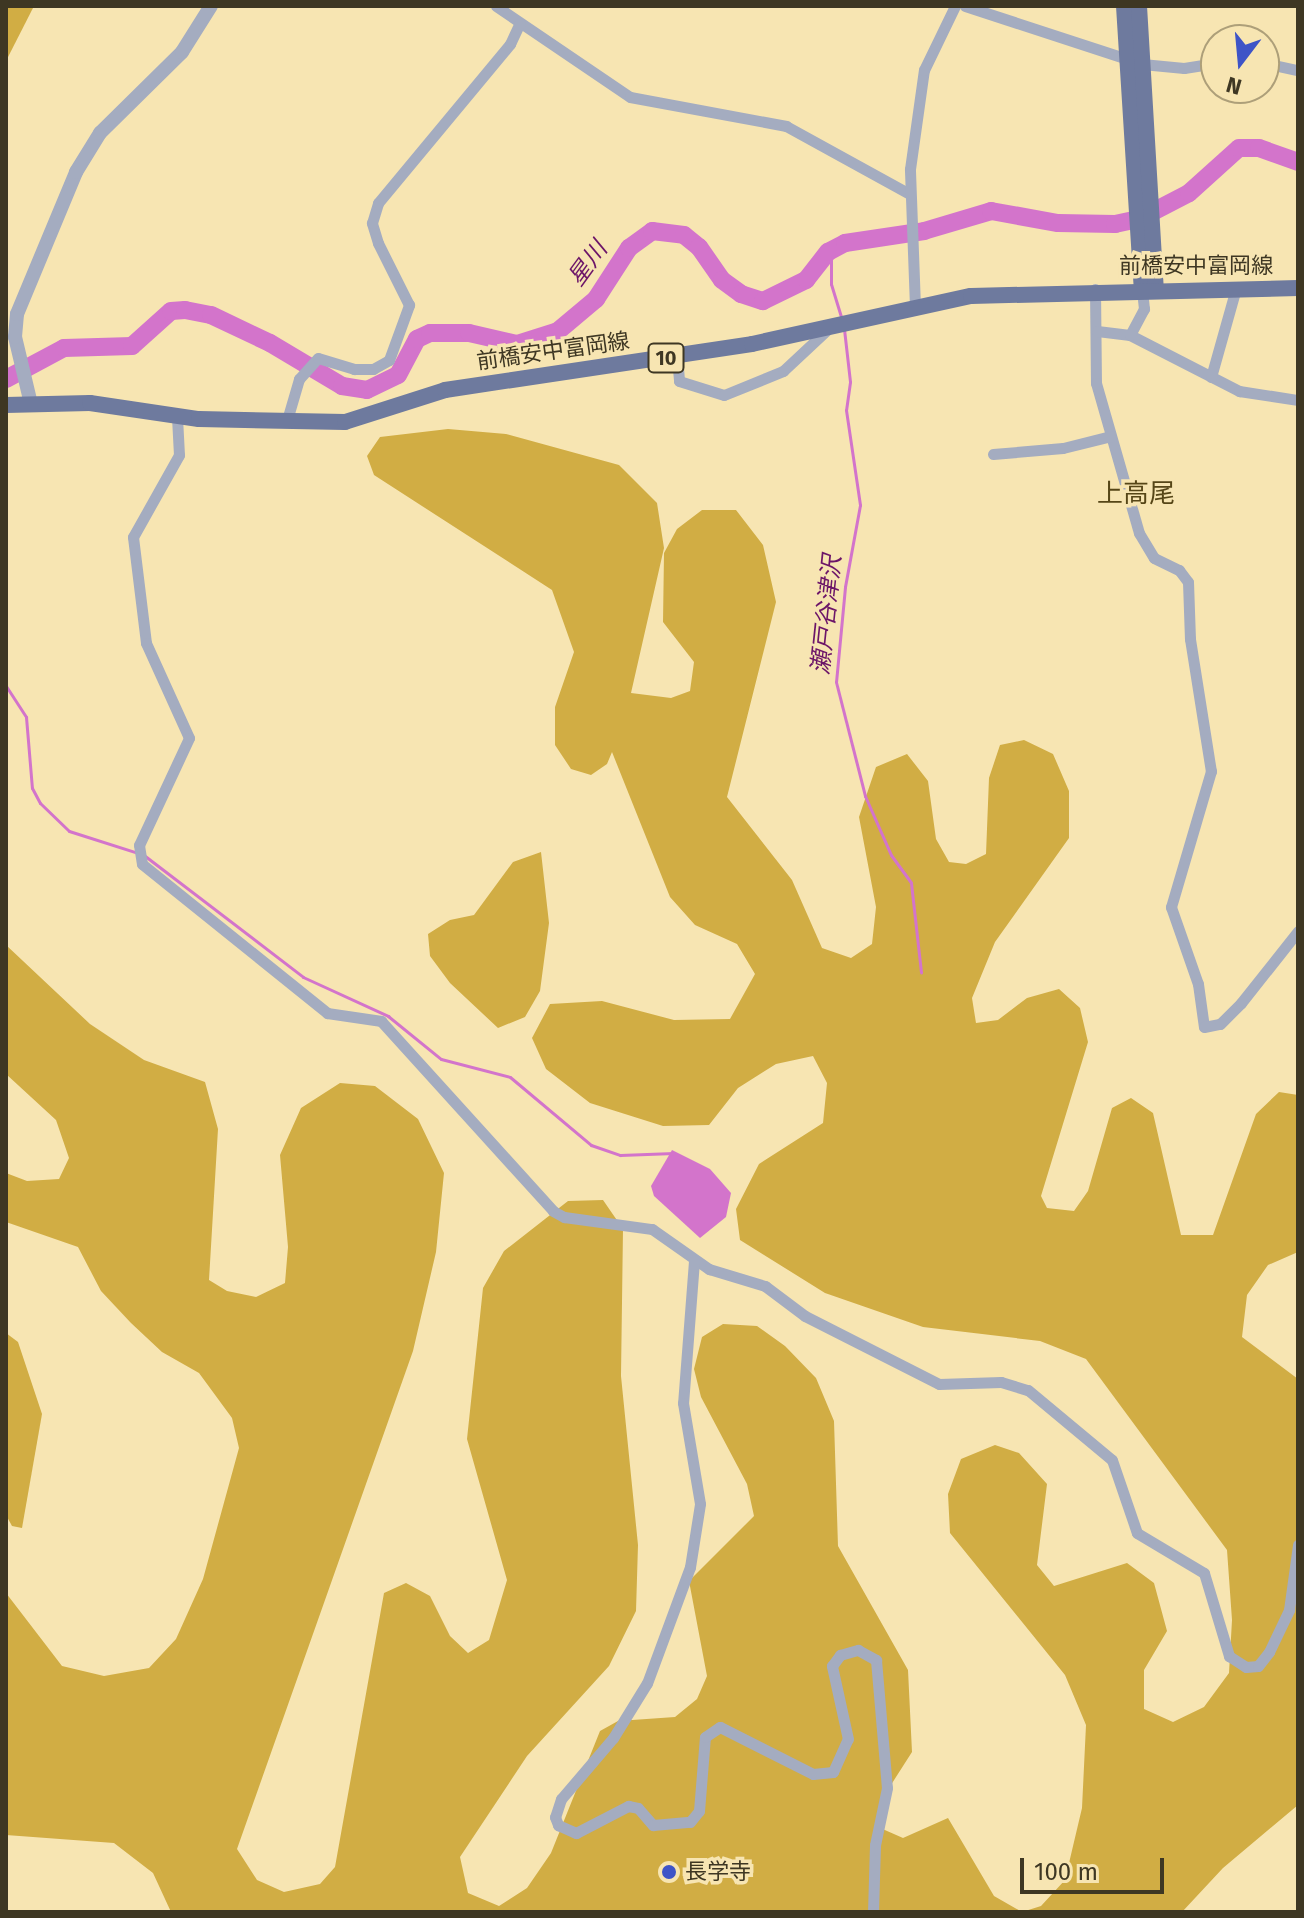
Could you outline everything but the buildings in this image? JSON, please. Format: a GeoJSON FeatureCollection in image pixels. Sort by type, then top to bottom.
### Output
{"type":"FeatureCollection","features":[{"type":"Feature","properties":{"kind":"main road"},"geometry":{"type":"LineString","coordinates":[[1124,6],[1134,62],[1149,289]]}},
{"type":"Feature","properties":{"kind":"main road"},"geometry":{"type":"LineString","coordinates":[[1134,62],[1139,6]]}},
{"type":"Feature","properties":{"kind":"main road","name":"前橋安中富岡線"},"geometry":{"type":"LineString","coordinates":[[6,405],[30,396],[99,403],[177,417],[345,422],[445,390],[677,357],[827,330],[971,296],[1095,289],[1298,288]]}},
{"type":"Feature","properties":{"kind":"street"},"geometry":{"type":"LineString","coordinates":[[30,396],[15,337],[17,314],[76,172],[100,133],[182,52],[211,6]]}},
{"type":"Feature","properties":{"kind":"street"},"geometry":{"type":"LineString","coordinates":[[496,6],[630,97],[786,126],[908,193]]}},
{"type":"Feature","properties":{"kind":"street"},"geometry":{"type":"LineString","coordinates":[[915,307],[908,193],[922,79],[955,6]]}},
{"type":"Feature","properties":{"kind":"street"},"geometry":{"type":"LineString","coordinates":[[965,6],[1134,62],[1184,68],[1200,66]]}},
{"type":"Feature","properties":{"kind":"street"},"geometry":{"type":"LineString","coordinates":[[287,420],[299,379],[318,358],[354,369],[373,369],[389,360],[409,305],[378,243],[372,223],[378,203],[510,44],[520,23]]}},
{"type":"Feature","properties":{"kind":"street"},"geometry":{"type":"LineString","coordinates":[[1211,377],[1236,288]]}},
{"type":"Feature","properties":{"kind":"street"},"geometry":{"type":"LineString","coordinates":[[1095,289],[1096,383],[1145,547],[1179,570],[1188,582],[1190,639],[1211,771],[1171,907],[1198,984],[1204,1027],[1220,1024],[1241,1003],[1298,931]]}},
{"type":"Feature","properties":{"kind":"street"},"geometry":{"type":"LineString","coordinates":[[1130,335],[1144,309],[1149,289]]}},
{"type":"Feature","properties":{"kind":"street"},"geometry":{"type":"LineString","coordinates":[[677,357],[679,381],[724,395],[783,371],[827,330]]}},
{"type":"Feature","properties":{"kind":"street"},"geometry":{"type":"LineString","coordinates":[[1097,331],[1130,335],[1239,391],[1298,400]]}},
{"type":"Feature","properties":{"kind":"street"},"geometry":{"type":"LineString","coordinates":[[177,417],[179,455],[133,537],[146,643],[189,738],[142,837],[138,859],[327,1013],[381,1021],[553,1211],[564,1217],[652,1229],[678,1243],[694,1261],[765,1286],[805,1316],[939,1384],[1001,1382],[1028,1390],[1112,1460],[1137,1533],[1204,1573],[1229,1656],[1246,1667],[1258,1666],[1269,1652],[1289,1610],[1298,1545]]}},
{"type":"Feature","properties":{"kind":"street"},"geometry":{"type":"LineString","coordinates":[[993,454],[1063,448],[1111,436]]}},
{"type":"Feature","properties":{"kind":"street"},"geometry":{"type":"LineString","coordinates":[[694,1261],[683,1403],[700,1504],[690,1567],[647,1683],[613,1738],[561,1799],[555,1817],[558,1825],[576,1833],[628,1806],[638,1808],[653,1825],[690,1822],[699,1811],[705,1737],[720,1727],[799,1769],[813,1774],[833,1772],[848,1739],[832,1666],[840,1655],[858,1650],[876,1660],[887,1788],[875,1845],[873,1912]]}},
{"type":"Feature","properties":{"kind":"shaded area"},"geometry":{"type":"Polygon","coordinates":[[[6,6],[34,6],[6,61],[6,6]]]}},
{"type":"Feature","properties":{"kind":"shaded area"},"geometry":{"type":"Polygon","coordinates":[[[448,429],[506,434],[619,465],[657,503],[664,548],[631,693],[671,698],[690,691],[694,662],[663,622],[664,553],[677,529],[702,510],[736,510],[763,545],[776,602],[727,797],[792,880],[822,948],[851,958],[872,944],[876,907],[859,817],[876,767],[907,754],[928,781],[936,839],[949,862],[966,864],[986,854],[989,778],[1000,745],[1024,740],[1053,754],[1069,791],[1069,838],[995,942],[972,998],[976,1023],[998,1020],[1027,998],[1059,989],[1080,1008],[1088,1042],[1041,1196],[1047,1208],[1074,1211],[1088,1191],[1112,1108],[1131,1098],[1153,1113],[1181,1235],[1213,1235],[1256,1114],[1279,1092],[1298,1095],[1298,1252],[1268,1265],[1247,1295],[1242,1337],[1298,1379],[1298,1805],[1223,1868],[1182,1912],[1022,1912],[1041,1906],[1065,1880],[1082,1808],[1086,1725],[1065,1675],[950,1533],[948,1494],[961,1459],[995,1445],[1019,1453],[1047,1484],[1037,1565],[1054,1586],[1127,1563],[1154,1583],[1167,1631],[1144,1670],[1144,1709],[1173,1722],[1204,1707],[1229,1673],[1232,1620],[1227,1550],[1086,1359],[1040,1341],[923,1327],[825,1293],[740,1240],[736,1209],[759,1164],[823,1123],[827,1083],[813,1056],[776,1064],[738,1088],[709,1125],[663,1126],[590,1103],[546,1069],[532,1038],[550,1004],[602,1001],[674,1020],[730,1019],[755,974],[737,944],[695,925],[670,897],[612,752],[607,764],[591,775],[571,769],[555,745],[555,707],[574,652],[552,590],[374,475],[367,456],[380,437],[448,429]]]}},
{"type":"Feature","properties":{"kind":"shaded area"},"geometry":{"type":"Polygon","coordinates":[[[541,852],[549,923],[540,991],[525,1017],[498,1028],[450,983],[430,956],[428,934],[450,920],[474,915],[513,862],[541,852]]]}},
{"type":"Feature","properties":{"kind":"shaded area"},"geometry":{"type":"Polygon","coordinates":[[[6,945],[90,1024],[144,1060],[205,1082],[218,1129],[209,1280],[227,1291],[256,1297],[285,1283],[288,1247],[280,1155],[301,1108],[340,1083],[375,1086],[418,1119],[444,1173],[436,1252],[413,1351],[237,1849],[257,1880],[284,1892],[320,1884],[335,1867],[384,1593],[406,1583],[430,1596],[450,1636],[468,1653],[489,1640],[507,1580],[467,1439],[483,1288],[504,1251],[568,1201],[603,1200],[623,1229],[621,1376],[638,1545],[636,1611],[609,1666],[527,1756],[460,1857],[468,1893],[499,1906],[527,1888],[551,1853],[600,1731],[618,1721],[675,1717],[697,1699],[707,1676],[689,1581],[754,1516],[747,1484],[701,1397],[694,1369],[702,1337],[723,1324],[757,1326],[785,1346],[816,1378],[834,1421],[838,1546],[908,1670],[912,1752],[880,1802],[878,1827],[903,1838],[948,1818],[994,1896],[1022,1912],[171,1912],[153,1873],[114,1843],[6,1835],[6,1593],[62,1666],[104,1676],[149,1668],[176,1639],[203,1579],[239,1448],[232,1418],[199,1373],[162,1352],[131,1323],[101,1291],[78,1247],[6,1222],[6,1173],[27,1181],[59,1179],[69,1158],[56,1120],[6,1074],[6,945]]]}},
{"type":"Feature","properties":{"kind":"shaded area"},"geometry":{"type":"Polygon","coordinates":[[[672,1150],[710,1169],[731,1193],[726,1217],[700,1238],[654,1196],[651,1186],[672,1150]]]}},
{"type":"Feature","properties":{"kind":"shaded area"},"geometry":{"type":"Polygon","coordinates":[[[6,1333],[18,1342],[42,1414],[22,1528],[12,1526],[6,1515],[6,1333]]]}},
{"type":"Feature","properties":{"kind":"waterway","name":"星川"},"geometry":{"type":"LineString","coordinates":[[6,379],[64,348],[132,346],[171,311],[185,310],[211,315],[270,343],[342,386],[367,390],[398,375],[417,339],[430,333],[469,333],[517,344],[558,331],[596,299],[629,248],[652,231],[684,235],[699,247],[722,280],[741,294],[763,301],[806,280],[828,252],[845,243],[924,231],[991,211],[1058,223],[1115,224],[1139,219],[1189,193],[1239,148],[1259,148],[1298,162]]}},
{"type":"Feature","properties":{"kind":"waterway","name":"瀬戸谷津沢"},"geometry":{"type":"LineString","coordinates":[[831,250],[831,284],[841,317]]}},
{"type":"Feature","properties":{"kind":"waterway","name":"瀬戸谷津沢"},"geometry":{"type":"LineString","coordinates":[[844,329],[850,382],[846,410],[860,505],[845,587],[836,682],[865,796],[891,855],[911,883],[921,972]]}},
{"type":"Feature","properties":{"kind":"waterway"},"geometry":{"type":"LineString","coordinates":[[6,686],[26,717],[32,788],[40,803],[69,831],[138,853]]}},
{"type":"Feature","properties":{"kind":"waterway"},"geometry":{"type":"LineString","coordinates":[[145,856],[303,977],[388,1016],[441,1059],[510,1077],[591,1145],[620,1155],[674,1153]]}},
{"type":"Feature","properties":{"kind":"place","name":"長学寺"},"geometry":{"type":"Point","coordinates":[669,1872]}},
{"type":"Feature","properties":{"kind":"district","name":"上高尾"},"geometry":{"type":"Point","coordinates":[1136,494]}}]}
